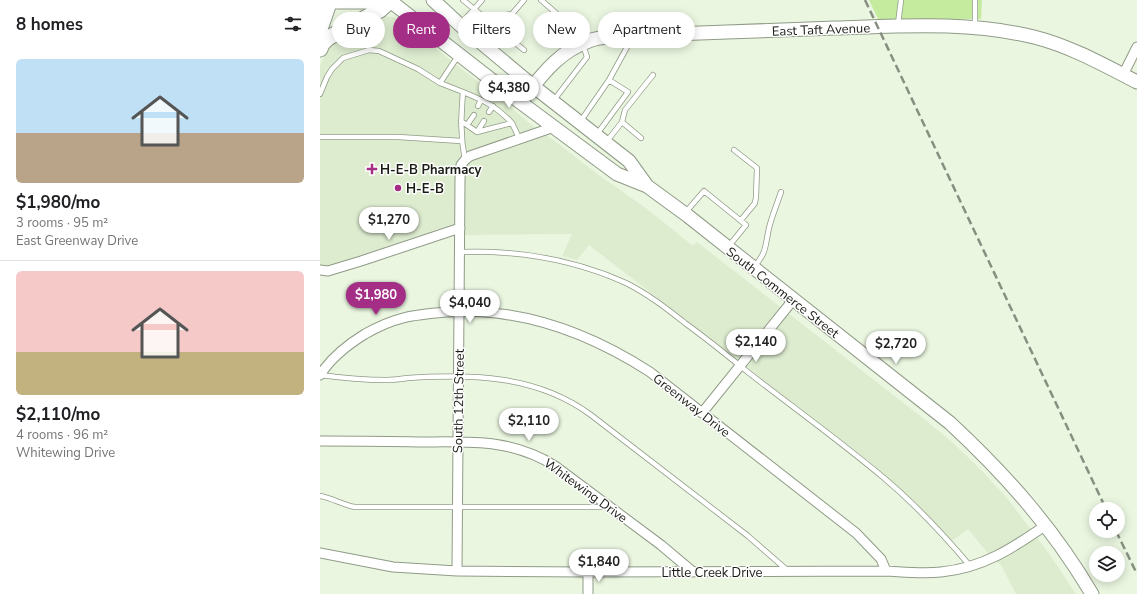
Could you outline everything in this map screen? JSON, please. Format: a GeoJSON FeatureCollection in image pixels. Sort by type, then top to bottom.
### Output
{"type":"FeatureCollection","features":[{"type":"Feature","properties":{"kind":"main road"},"geometry":{"type":"LineString","coordinates":[[320,27],[326,0],[390,0]]}},
{"type":"Feature","properties":{"kind":"main road","name":"South Commerce Street"},"geometry":{"type":"LineString","coordinates":[[390,0],[520,102],[617,174],[647,186],[685,214],[950,423],[991,462],[1046,524],[1092,594]]}},
{"type":"Feature","properties":{"kind":"main road"},"geometry":{"type":"LineString","coordinates":[[320,49],[322,44],[328,38],[380,10],[390,0]]}},
{"type":"Feature","properties":{"kind":"main road","name":"South Commerce Street"},"geometry":{"type":"LineString","coordinates":[[434,0],[458,23]]}},
{"type":"Feature","properties":{"kind":"main road","name":"East Taft Avenue"},"geometry":{"type":"LineString","coordinates":[[695,33],[898,26],[975,27],[1002,30],[1035,38],[1068,49],[1137,82]]}},
{"type":"Feature","properties":{"kind":"main road","name":"South Commerce Street"},"geometry":{"type":"LineString","coordinates":[[488,48],[533,86],[629,161],[647,186]]}},
{"type":"Feature","properties":{"kind":"main road","name":"East Taft Avenue"},"geometry":{"type":"LineString","coordinates":[[520,102],[546,69],[556,59],[574,48]]}},
{"type":"Feature","properties":{"kind":"street"},"geometry":{"type":"LineString","coordinates":[[1123,75],[1137,47]]}},
{"type":"Feature","properties":{"kind":"street"},"geometry":{"type":"LineString","coordinates":[[465,160],[477,153],[520,140],[554,127]]}},
{"type":"Feature","properties":{"kind":"street","name":"South 12th Street"},"geometry":{"type":"LineString","coordinates":[[457,571],[460,172],[465,160]]}},
{"type":"Feature","properties":{"kind":"street"},"geometry":{"type":"LineString","coordinates":[[320,270],[328,271],[460,228]]}},
{"type":"Feature","properties":{"kind":"street"},"geometry":{"type":"LineString","coordinates":[[702,413],[793,300]]}},
{"type":"Feature","properties":{"kind":"street","name":"Greenway Drive"},"geometry":{"type":"LineString","coordinates":[[320,375],[325,367],[348,345],[387,322],[415,314],[459,311],[493,312],[541,321],[579,334],[604,344],[628,357],[650,372],[856,533],[881,559],[886,571]]}},
{"type":"Feature","properties":{"kind":"street","name":"Whitewing Drive"},"geometry":{"type":"LineString","coordinates":[[320,441],[484,442],[519,449],[543,458],[611,507],[661,545],[693,572]]}},
{"type":"Feature","properties":{"kind":"street","name":"Little Creek Drive"},"geometry":{"type":"LineString","coordinates":[[320,553],[393,567],[457,571],[934,572],[971,567],[990,560],[1011,549],[1046,524]]}},
{"type":"Feature","properties":{"kind":"street"},"geometry":{"type":"LineString","coordinates":[[588,572],[588,594]]}},
{"type":"Feature","properties":{"kind":"lane"},"geometry":{"type":"LineString","coordinates":[[463,0],[524,50]]}},
{"type":"Feature","properties":{"kind":"lane"},"geometry":{"type":"LineString","coordinates":[[471,12],[482,0]]}},
{"type":"Feature","properties":{"kind":"lane"},"geometry":{"type":"LineString","coordinates":[[514,12],[524,0]]}},
{"type":"Feature","properties":{"kind":"lane"},"geometry":{"type":"LineString","coordinates":[[541,0],[555,12]]}},
{"type":"Feature","properties":{"kind":"lane"},"geometry":{"type":"LineString","coordinates":[[898,26],[901,0]]}},
{"type":"Feature","properties":{"kind":"lane"},"geometry":{"type":"LineString","coordinates":[[974,0],[975,27]]}},
{"type":"Feature","properties":{"kind":"lane"},"geometry":{"type":"LineString","coordinates":[[553,101],[587,57],[584,48]]}},
{"type":"Feature","properties":{"kind":"lane"},"geometry":{"type":"LineString","coordinates":[[580,122],[610,80],[626,48]]}},
{"type":"Feature","properties":{"kind":"lane"},"geometry":{"type":"LineString","coordinates":[[320,94],[332,69],[343,58],[369,50],[379,51],[418,69],[440,83],[481,100],[500,110],[512,124],[520,140]]}},
{"type":"Feature","properties":{"kind":"lane"},"geometry":{"type":"LineString","coordinates":[[440,83],[459,55]]}},
{"type":"Feature","properties":{"kind":"lane"},"geometry":{"type":"LineString","coordinates":[[601,139],[622,122],[625,110],[653,75]]}},
{"type":"Feature","properties":{"kind":"lane"},"geometry":{"type":"LineString","coordinates":[[601,139],[628,92],[610,80]]}},
{"type":"Feature","properties":{"kind":"lane"},"geometry":{"type":"LineString","coordinates":[[463,92],[461,141],[465,160]]}},
{"type":"Feature","properties":{"kind":"lane"},"geometry":{"type":"LineString","coordinates":[[478,106],[481,100]]}},
{"type":"Feature","properties":{"kind":"lane"},"geometry":{"type":"LineString","coordinates":[[489,112],[493,106]]}},
{"type":"Feature","properties":{"kind":"lane"},"geometry":{"type":"LineString","coordinates":[[467,126],[474,115]]}},
{"type":"Feature","properties":{"kind":"lane"},"geometry":{"type":"LineString","coordinates":[[461,121],[477,132],[512,124]]}},
{"type":"Feature","properties":{"kind":"lane"},"geometry":{"type":"LineString","coordinates":[[477,132],[484,121]]}},
{"type":"Feature","properties":{"kind":"lane"},"geometry":{"type":"LineString","coordinates":[[622,122],[641,138]]}},
{"type":"Feature","properties":{"kind":"lane"},"geometry":{"type":"LineString","coordinates":[[320,137],[398,137],[461,141]]}},
{"type":"Feature","properties":{"kind":"lane"},"geometry":{"type":"LineString","coordinates":[[734,150],[757,168],[755,203],[741,220]]}},
{"type":"Feature","properties":{"kind":"lane"},"geometry":{"type":"LineString","coordinates":[[685,214],[704,191],[746,224],[727,248]]}},
{"type":"Feature","properties":{"kind":"lane"},"geometry":{"type":"LineString","coordinates":[[753,269],[761,258],[766,247],[769,228],[781,192]]}},
{"type":"Feature","properties":{"kind":"lane"},"geometry":{"type":"LineString","coordinates":[[460,252],[495,252],[553,258],[596,271],[626,283],[644,293],[884,478],[920,511],[952,544],[971,567]]}},
{"type":"Feature","properties":{"kind":"lane"},"geometry":{"type":"LineString","coordinates":[[320,375],[386,380],[459,377],[494,378],[515,381],[576,403],[748,536],[782,564],[788,572]]}},
{"type":"Feature","properties":{"kind":"lane"},"geometry":{"type":"LineString","coordinates":[[320,496],[327,497],[347,506],[355,507],[611,507]]}},
{"type":"Feature","properties":{"kind":"shaded area"},"geometry":{"type":"Polygon","coordinates":[[[385,16],[393,17],[393,48],[435,48],[533,126],[647,209],[693,246],[697,242],[952,442],[1007,498],[1050,555],[1076,594],[1016,594],[1001,565],[989,555],[968,529],[952,541],[871,463],[589,245],[577,260],[562,256],[572,234],[466,235],[447,226],[327,267],[320,265],[320,65],[331,44],[332,48],[385,48],[385,16]]]}},
{"type":"Feature","properties":{"kind":"green space"},"geometry":{"type":"Polygon","coordinates":[[[869,0],[982,0],[981,19],[906,19],[879,21],[869,0]]]}},
{"type":"Feature","properties":{"kind":"railway"},"geometry":{"type":"LineString","coordinates":[[865,0],[1103,502]]}},
{"type":"Feature","properties":{"kind":"railway"},"geometry":{"type":"LineString","coordinates":[[1119,538],[1137,574]]}},
{"type":"Feature","properties":{"kind":"place","name":"H-E-B Pharmacy"},"geometry":{"type":"Point","coordinates":[372,169]}},
{"type":"Feature","properties":{"kind":"place","name":"H-E-B"},"geometry":{"type":"Point","coordinates":[398,188]}}]}
